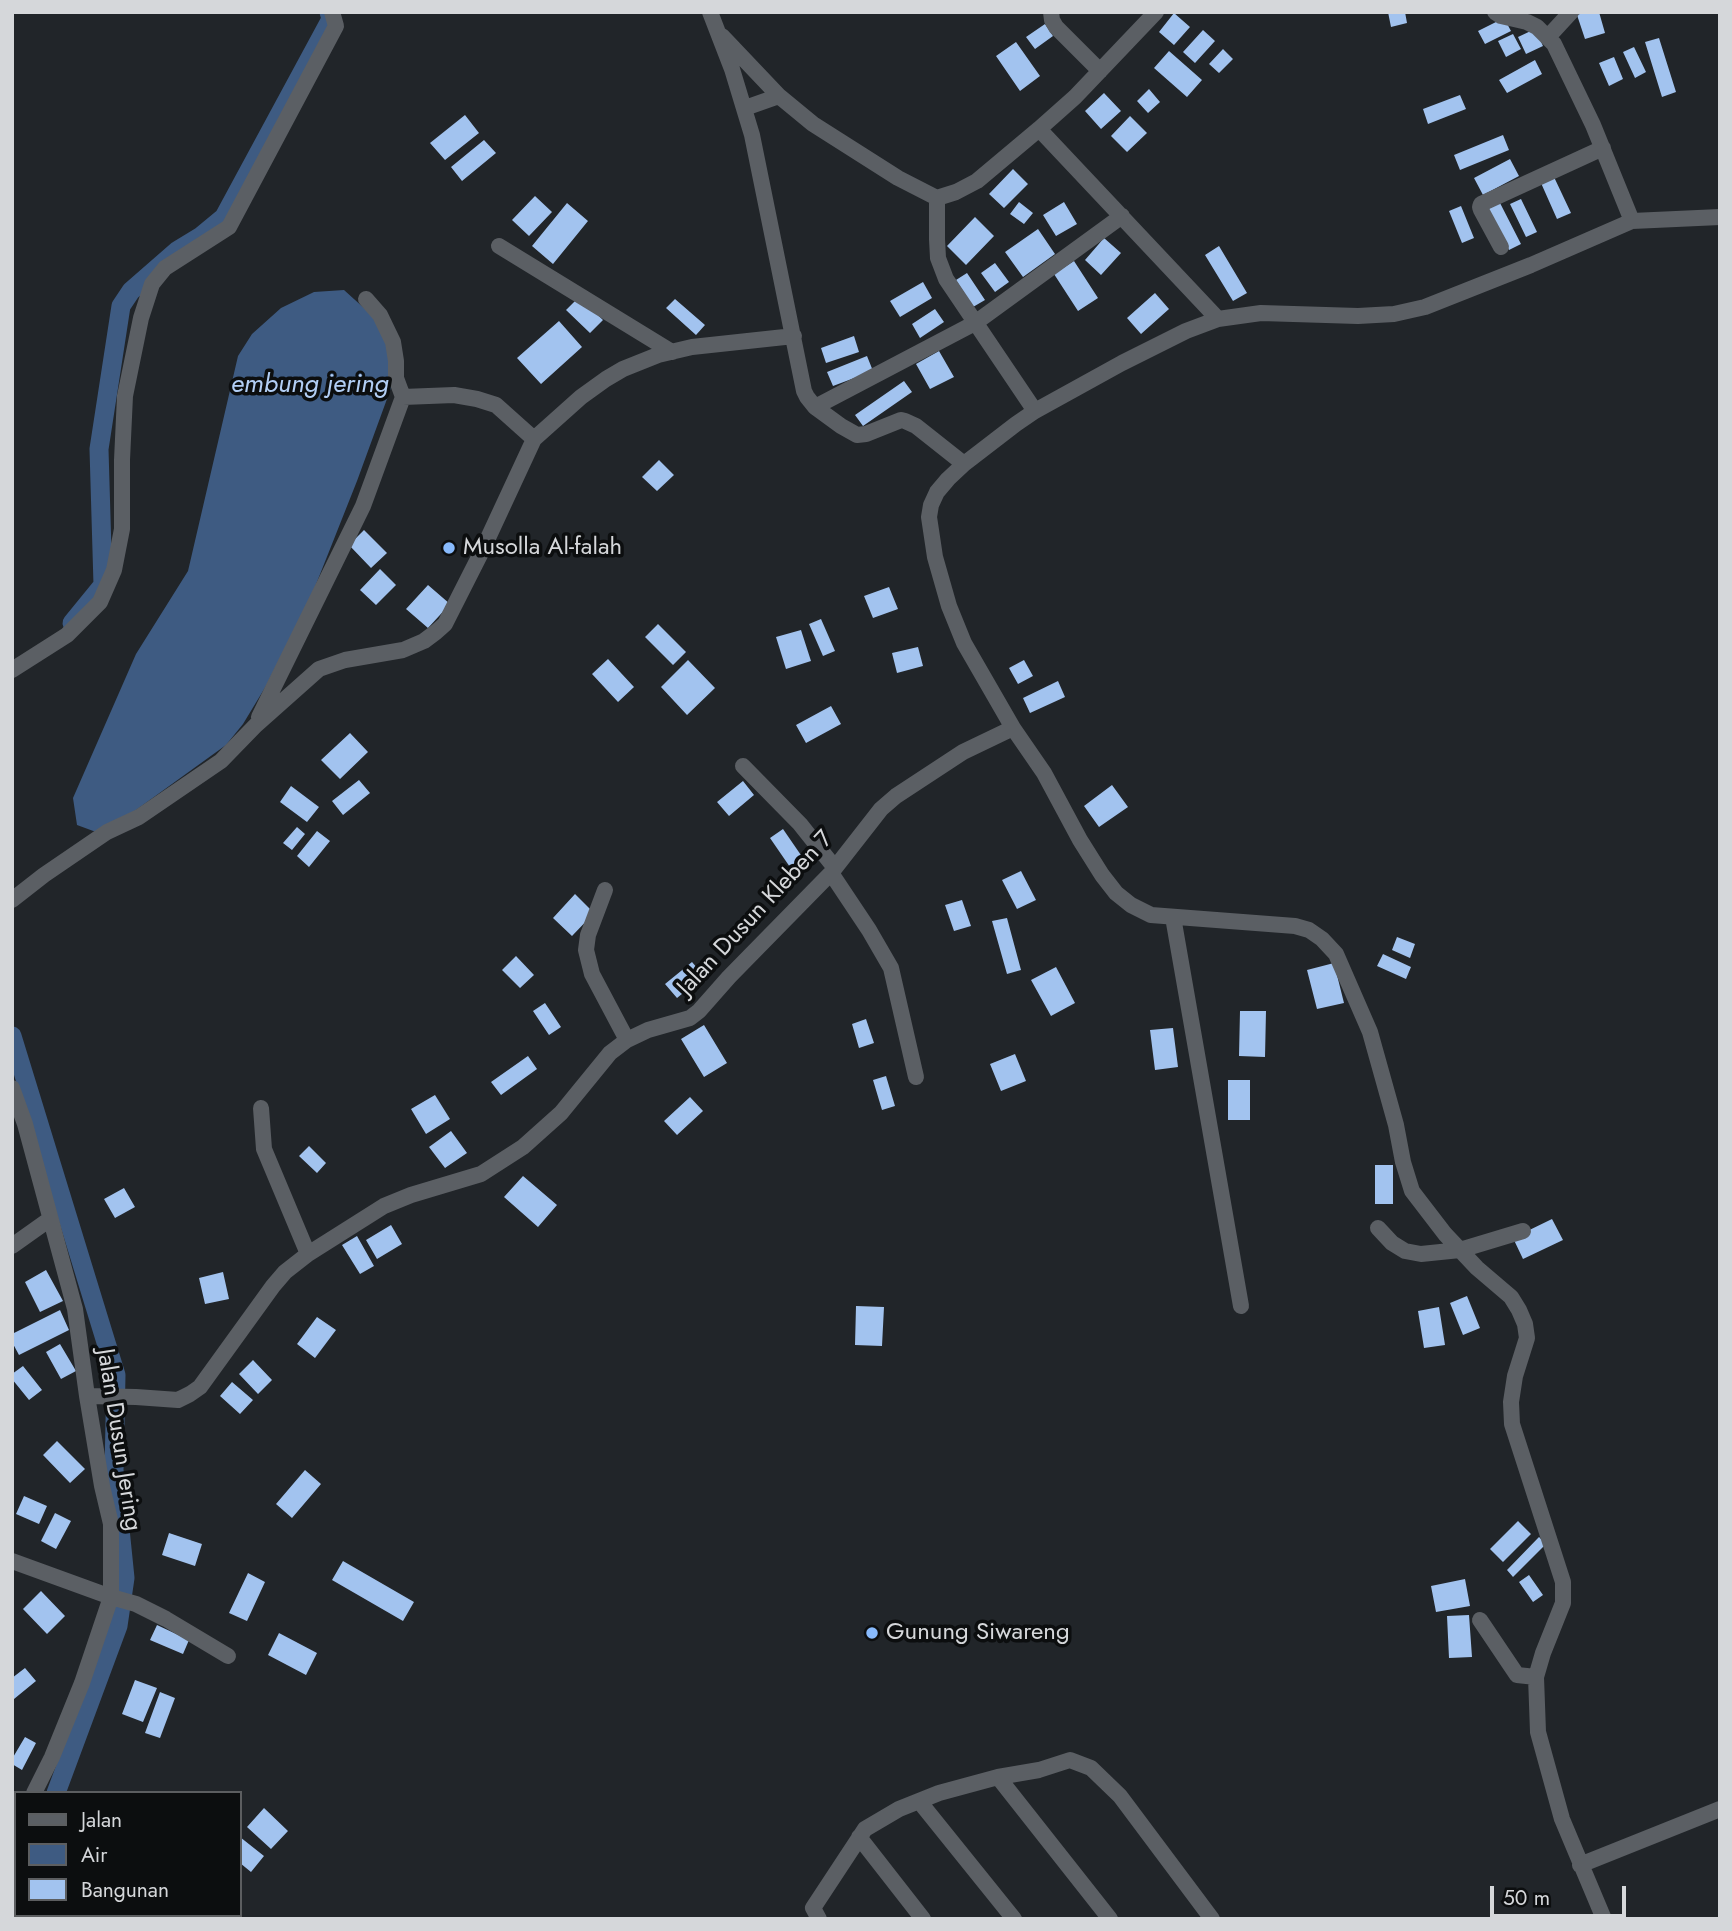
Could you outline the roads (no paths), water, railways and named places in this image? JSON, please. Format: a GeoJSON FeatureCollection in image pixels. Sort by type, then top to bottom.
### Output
{"type":"FeatureCollection","features":[{"type":"Feature","properties":{"kind":"street"},"geometry":{"type":"LineString","coordinates":[[12,670],[67,635],[100,602],[114,570],[120,542],[125,396],[141,318],[152,284],[165,268],[229,227],[336,26],[332,12]]}},
{"type":"Feature","properties":{"kind":"street"},"geometry":{"type":"LineString","coordinates":[[710,12],[745,108],[752,135],[804,391],[815,407],[857,435],[905,421],[916,426],[964,464]]}},
{"type":"Feature","properties":{"kind":"street"},"geometry":{"type":"LineString","coordinates":[[1051,12],[1056,27],[1100,71]]}},
{"type":"Feature","properties":{"kind":"street"},"geometry":{"type":"LineString","coordinates":[[716,29],[779,96],[813,124],[898,178],[937,198],[977,181],[1039,129],[1075,97],[1156,12]]}},
{"type":"Feature","properties":{"kind":"street"},"geometry":{"type":"LineString","coordinates":[[1495,12],[1527,22],[1548,37],[1559,54],[1603,148],[1632,221]]}},
{"type":"Feature","properties":{"kind":"street"},"geometry":{"type":"LineString","coordinates":[[1548,37],[1571,12]]}},
{"type":"Feature","properties":{"kind":"street"},"geometry":{"type":"LineString","coordinates":[[745,108],[779,96]]}},
{"type":"Feature","properties":{"kind":"street"},"geometry":{"type":"LineString","coordinates":[[1039,129],[1218,319]]}},
{"type":"Feature","properties":{"kind":"street"},"geometry":{"type":"LineString","coordinates":[[1501,247],[1481,211],[1481,204],[1603,148]]}},
{"type":"Feature","properties":{"kind":"street"},"geometry":{"type":"LineString","coordinates":[[937,198],[938,258],[946,279],[1035,411]]}},
{"type":"Feature","properties":{"kind":"street"},"geometry":{"type":"LineString","coordinates":[[815,407],[975,323],[1122,216]]}},
{"type":"Feature","properties":{"kind":"street"},"geometry":{"type":"LineString","coordinates":[[1604,1919],[1562,1818],[1538,1732],[1536,1677],[1563,1603],[1563,1582],[1512,1424],[1511,1402],[1515,1376],[1527,1338],[1525,1324],[1511,1297],[1477,1268],[1445,1234],[1412,1191],[1370,1032],[1336,954],[1322,939],[1309,930],[1295,926],[1152,915],[1131,905],[1116,893],[1102,875],[964,643],[934,557],[929,517],[930,505],[937,492],[964,464],[1035,411],[1185,331],[1218,319],[1261,313],[1358,316],[1425,307],[1632,221],[1720,217]]}},
{"type":"Feature","properties":{"kind":"street"},"geometry":{"type":"LineString","coordinates":[[499,246],[672,352]]}},
{"type":"Feature","properties":{"kind":"street"},"geometry":{"type":"LineString","coordinates":[[256,724],[363,506],[402,397],[396,378],[393,342],[380,316],[366,299]]}},
{"type":"Feature","properties":{"kind":"street"},"geometry":{"type":"LineString","coordinates":[[12,900],[107,832],[139,817],[221,761],[256,724],[319,670],[345,660],[403,650],[424,641],[445,624],[534,439],[581,397],[623,369],[658,355],[692,346],[794,336]]}},
{"type":"Feature","properties":{"kind":"street"},"geometry":{"type":"LineString","coordinates":[[402,397],[454,395],[496,405],[534,439]]}},
{"type":"Feature","properties":{"kind":"street","name":"Jalan Dusun Kleben 7"},"geometry":{"type":"LineString","coordinates":[[87,1396],[184,1399],[200,1387],[285,1272],[308,1254],[384,1206],[481,1174],[523,1147],[561,1114],[610,1053],[627,1040],[648,1030],[690,1018],[699,1011],[833,870],[881,809],[896,796],[963,752],[1013,728]]}},
{"type":"Feature","properties":{"kind":"street"},"geometry":{"type":"LineString","coordinates":[[743,766],[800,824],[833,870],[891,968],[916,1077]]}},
{"type":"Feature","properties":{"kind":"street"},"geometry":{"type":"LineString","coordinates":[[605,890],[588,935],[586,950],[592,974],[627,1040]]}},
{"type":"Feature","properties":{"kind":"street"},"geometry":{"type":"LineString","coordinates":[[1173,916],[1241,1306]]}},
{"type":"Feature","properties":{"kind":"street","name":"Jalan Dusun Jering"},"geometry":{"type":"LineString","coordinates":[[12,1088],[75,1309],[102,1486],[111,1524],[119,1600],[35,1791]]}},
{"type":"Feature","properties":{"kind":"street"},"geometry":{"type":"LineString","coordinates":[[261,1108],[264,1149],[308,1254]]}},
{"type":"Feature","properties":{"kind":"street"},"geometry":{"type":"LineString","coordinates":[[12,1247],[50,1219]]}},
{"type":"Feature","properties":{"kind":"street"},"geometry":{"type":"LineString","coordinates":[[1378,1228],[1392,1243],[1405,1251],[1425,1254],[1460,1250],[1522,1230]]}},
{"type":"Feature","properties":{"kind":"street"},"geometry":{"type":"LineString","coordinates":[[12,1561],[166,1619],[228,1656]]}},
{"type":"Feature","properties":{"kind":"street"},"geometry":{"type":"LineString","coordinates":[[1480,1620],[1517,1675],[1536,1677]]}},
{"type":"Feature","properties":{"kind":"street"},"geometry":{"type":"LineString","coordinates":[[819,1919],[813,1908],[865,1829],[899,1809],[939,1793],[998,1777],[1039,1770],[1070,1760],[1091,1768],[1120,1796],[1212,1919]]}},
{"type":"Feature","properties":{"kind":"street"},"geometry":{"type":"LineString","coordinates":[[998,1777],[1110,1919]]}},
{"type":"Feature","properties":{"kind":"street"},"geometry":{"type":"LineString","coordinates":[[919,1801],[1014,1919]]}},
{"type":"Feature","properties":{"kind":"street"},"geometry":{"type":"LineString","coordinates":[[1580,1865],[1720,1809]]}},
{"type":"Feature","properties":{"kind":"street"},"geometry":{"type":"LineString","coordinates":[[859,1837],[923,1919]]}},
{"type":"Feature","properties":{"kind":"water","name":"embung jering"},"geometry":{"type":"Polygon","coordinates":[[[344,290],[375,318],[387,341],[391,388],[311,597],[266,686],[243,724],[226,745],[118,823],[96,832],[77,825],[73,798],[136,654],[188,571],[238,356],[252,334],[281,308],[314,292],[344,290]]]}},
{"type":"Feature","properties":{"kind":"waterway"},"geometry":{"type":"LineString","coordinates":[[72,623],[103,585],[99,449],[121,306],[131,291],[178,250],[224,217],[331,19],[329,12]]}},
{"type":"Feature","properties":{"kind":"waterway"},"geometry":{"type":"LineString","coordinates":[[12,1036],[116,1375],[114,1470],[125,1578],[118,1626],[57,1791]]}},
{"type":"Feature","properties":{"kind":"place","name":"Musolla Al-falah"},"geometry":{"type":"Point","coordinates":[449,548]}},
{"type":"Feature","properties":{"kind":"place","name":"Gunung Siwareng"},"geometry":{"type":"Point","coordinates":[872,1633]}}]}
